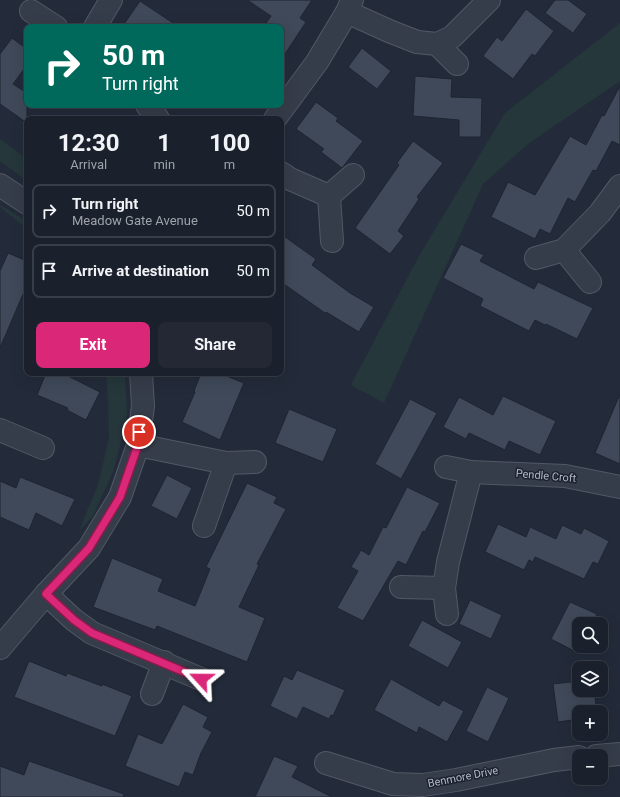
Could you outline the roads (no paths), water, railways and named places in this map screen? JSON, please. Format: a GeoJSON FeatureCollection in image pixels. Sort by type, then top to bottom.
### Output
{"type":"FeatureCollection","features":[{"type":"Feature","properties":{"kind":"street"},"geometry":{"type":"LineString","coordinates":[[97,24],[111,0]]}},
{"type":"Feature","properties":{"kind":"street"},"geometry":{"type":"LineString","coordinates":[[284,107],[317,62],[350,6],[389,31],[417,42],[436,44],[452,37],[489,0]]}},
{"type":"Feature","properties":{"kind":"street"},"geometry":{"type":"LineString","coordinates":[[31,11],[51,24]]}},
{"type":"Feature","properties":{"kind":"street"},"geometry":{"type":"LineString","coordinates":[[436,44],[457,64]]}},
{"type":"Feature","properties":{"kind":"street"},"geometry":{"type":"LineString","coordinates":[[149,108],[156,116]]}},
{"type":"Feature","properties":{"kind":"street"},"geometry":{"type":"LineString","coordinates":[[284,175],[329,196]]}},
{"type":"Feature","properties":{"kind":"street"},"geometry":{"type":"LineString","coordinates":[[329,196],[353,175]]}},
{"type":"Feature","properties":{"kind":"street"},"geometry":{"type":"LineString","coordinates":[[0,185],[24,201]]}},
{"type":"Feature","properties":{"kind":"street"},"geometry":{"type":"LineString","coordinates":[[536,258],[564,250],[600,213],[620,186]]}},
{"type":"Feature","properties":{"kind":"street"},"geometry":{"type":"LineString","coordinates":[[329,196],[332,241]]}},
{"type":"Feature","properties":{"kind":"street"},"geometry":{"type":"LineString","coordinates":[[564,250],[590,282]]}},
{"type":"Feature","properties":{"kind":"street"},"geometry":{"type":"LineString","coordinates":[[0,648],[46,594],[89,548],[120,497],[138,445],[143,406],[141,376]]}},
{"type":"Feature","properties":{"kind":"street"},"geometry":{"type":"LineString","coordinates":[[0,430],[43,448]]}},
{"type":"Feature","properties":{"kind":"street"},"geometry":{"type":"LineString","coordinates":[[138,445],[226,463],[255,462]]}},
{"type":"Feature","properties":{"kind":"street"},"geometry":{"type":"LineString","coordinates":[[204,526],[226,463]]}},
{"type":"Feature","properties":{"kind":"street","name":"Pendle Croft"},"geometry":{"type":"LineString","coordinates":[[446,467],[471,472],[565,476],[620,487]]}},
{"type":"Feature","properties":{"kind":"street"},"geometry":{"type":"LineString","coordinates":[[447,614],[444,588],[448,562],[471,472]]}},
{"type":"Feature","properties":{"kind":"street"},"geometry":{"type":"LineString","coordinates":[[401,587],[444,588]]}},
{"type":"Feature","properties":{"kind":"street"},"geometry":{"type":"LineString","coordinates":[[46,594],[74,620],[92,633],[164,662],[201,679]]}},
{"type":"Feature","properties":{"kind":"street"},"geometry":{"type":"LineString","coordinates":[[152,694],[164,662]]}},
{"type":"Feature","properties":{"kind":"street"},"geometry":{"type":"LineString","coordinates":[[608,755],[620,754]]}},
{"type":"Feature","properties":{"kind":"street","name":"Benmore Drive"},"geometry":{"type":"LineString","coordinates":[[326,763],[393,784],[423,785],[456,780],[554,760],[572,759]]}}]}
